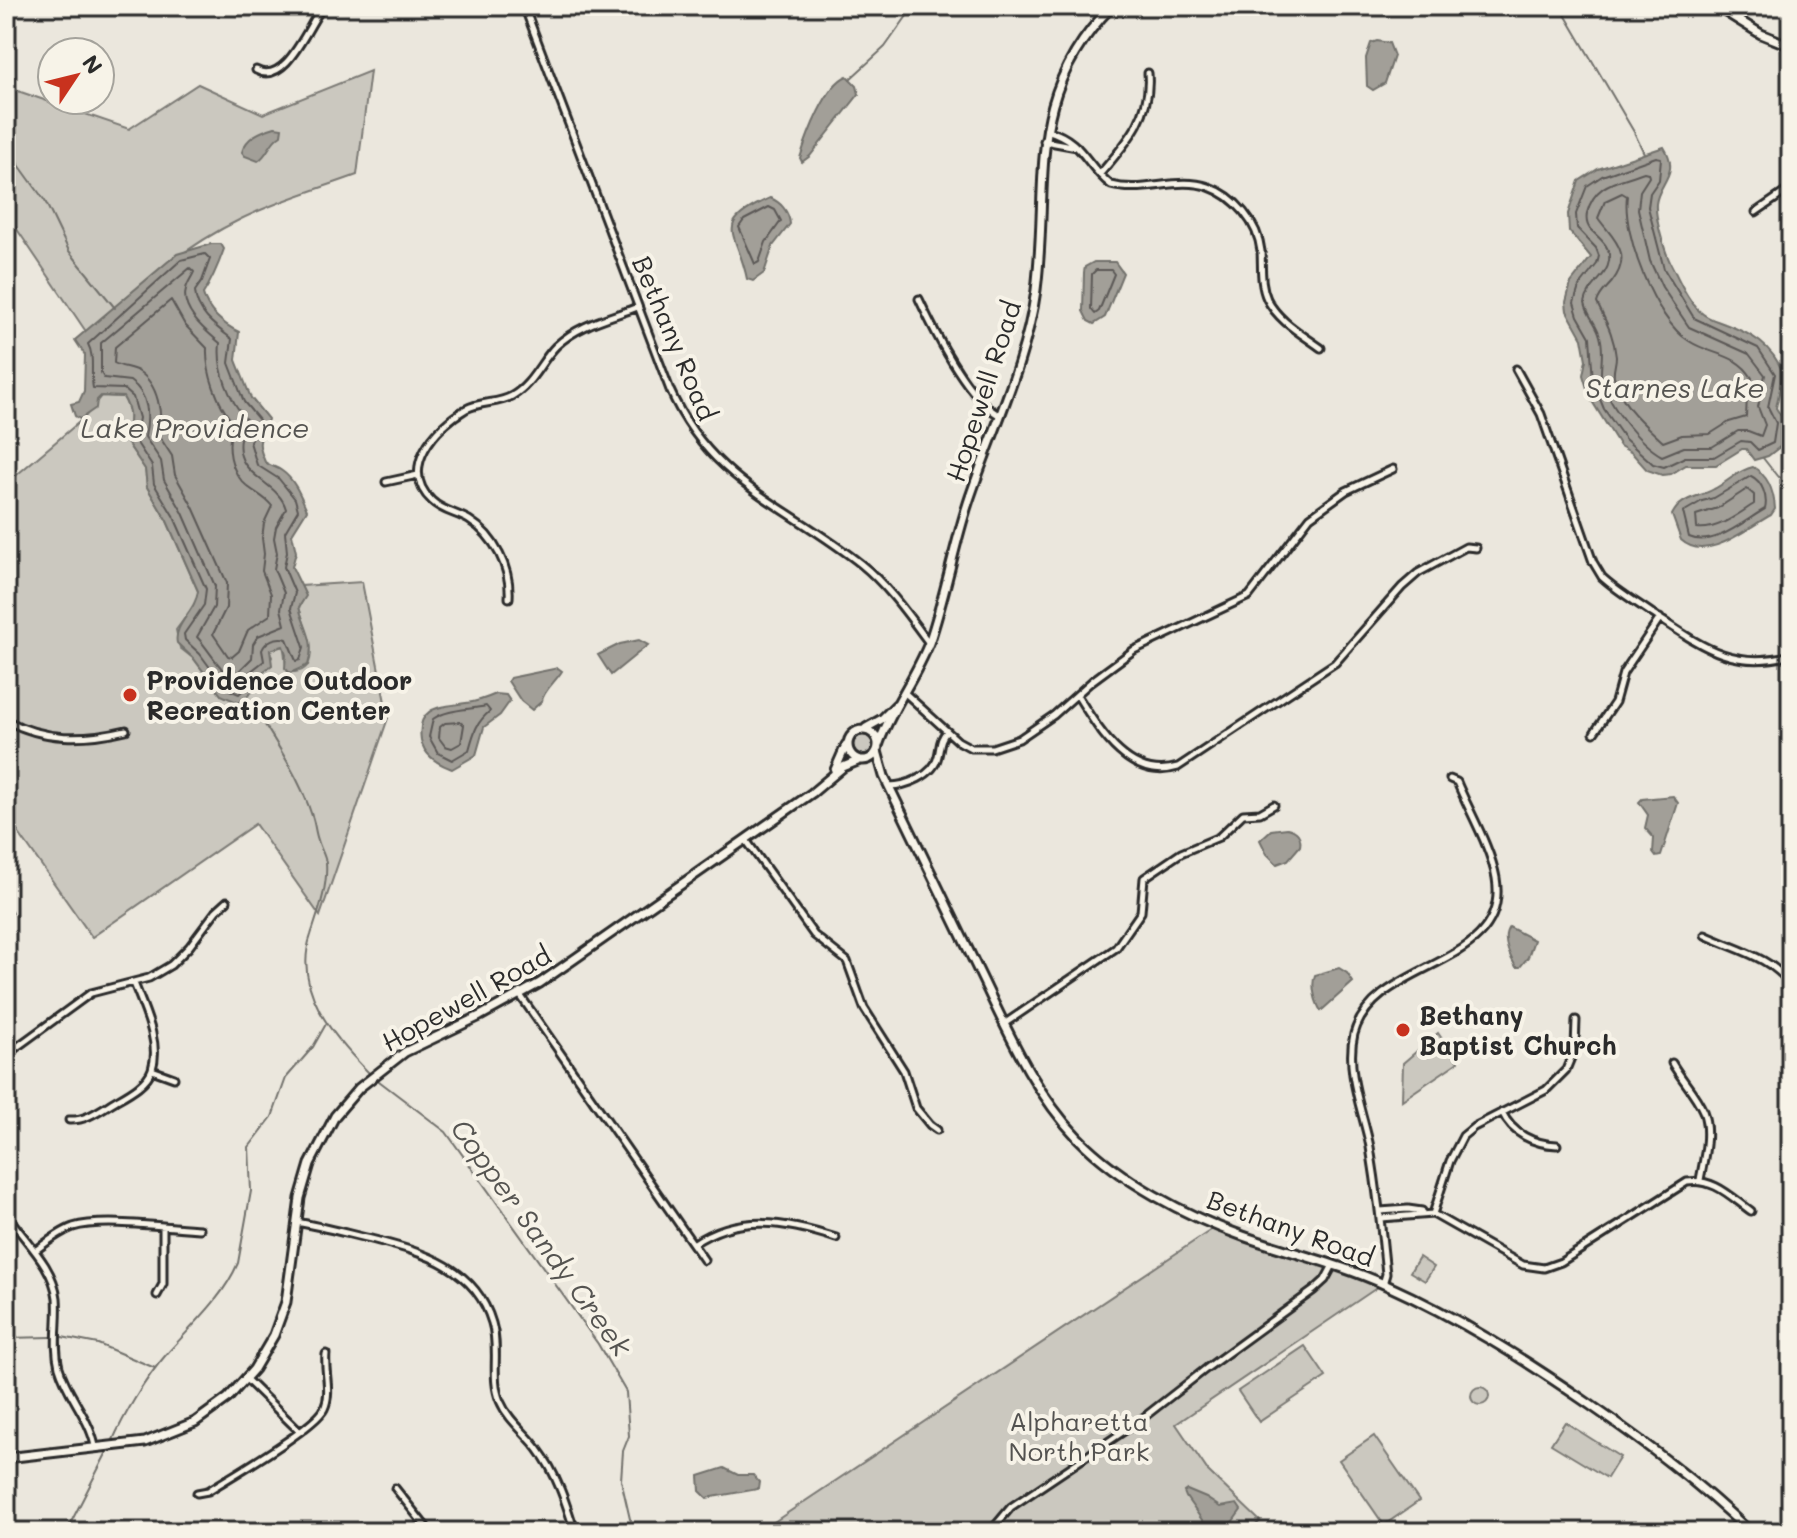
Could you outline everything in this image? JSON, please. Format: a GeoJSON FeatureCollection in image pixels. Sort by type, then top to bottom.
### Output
{"type":"FeatureCollection","features":[{"type":"Feature","properties":{"kind":"street"},"geometry":{"type":"LineString","coordinates":[[6,33],[8,6]]}},
{"type":"Feature","properties":{"kind":"street"},"geometry":{"type":"LineString","coordinates":[[256,70],[272,73],[286,64],[323,6]]}},
{"type":"Feature","properties":{"kind":"street","name":"Bethany Road"},"geometry":{"type":"LineString","coordinates":[[524,6],[678,408],[707,451],[732,475],[871,573],[895,598],[929,643]]}},
{"type":"Feature","properties":{"kind":"street","name":"Hopewell Road"},"geometry":{"type":"LineString","coordinates":[[878,748],[929,643],[969,499],[1023,347],[1035,293],[1044,141],[1051,108],[1068,66],[1090,30],[1112,6]]}},
{"type":"Feature","properties":{"kind":"street"},"geometry":{"type":"LineString","coordinates":[[1716,6],[1761,34],[1791,46]]}},
{"type":"Feature","properties":{"kind":"street"},"geometry":{"type":"LineString","coordinates":[[1100,174],[1141,122],[1148,91],[1148,73]]}},
{"type":"Feature","properties":{"kind":"street"},"geometry":{"type":"LineString","coordinates":[[1046,130],[1065,136],[1107,182],[1116,186],[1143,189],[1194,184],[1212,188],[1227,197],[1247,216],[1257,233],[1263,287],[1269,303],[1284,321],[1321,348]]}},
{"type":"Feature","properties":{"kind":"street"},"geometry":{"type":"LineString","coordinates":[[1044,141],[1078,147]]}},
{"type":"Feature","properties":{"kind":"street"},"geometry":{"type":"LineString","coordinates":[[1756,212],[1791,188]]}},
{"type":"Feature","properties":{"kind":"street"},"geometry":{"type":"LineString","coordinates":[[919,299],[947,354],[989,408],[999,415]]}},
{"type":"Feature","properties":{"kind":"street"},"geometry":{"type":"LineString","coordinates":[[509,598],[508,572],[489,539],[473,523],[434,503],[424,493],[418,475],[419,459],[425,446],[461,412],[480,403],[512,396],[523,387],[565,338],[583,327],[638,307]]}},
{"type":"Feature","properties":{"kind":"street"},"geometry":{"type":"LineString","coordinates":[[1516,369],[1541,414],[1597,570],[1609,583],[1694,642],[1725,656],[1762,660],[1791,655]]}},
{"type":"Feature","properties":{"kind":"street"},"geometry":{"type":"LineString","coordinates":[[903,697],[971,748],[1005,745],[1026,736],[1134,650],[1249,596],[1310,517],[1346,491],[1393,469]]}},
{"type":"Feature","properties":{"kind":"street"},"geometry":{"type":"LineString","coordinates":[[386,482],[418,475]]}},
{"type":"Feature","properties":{"kind":"street"},"geometry":{"type":"LineString","coordinates":[[1077,695],[1110,741],[1129,760],[1148,769],[1178,767],[1335,663],[1397,592],[1418,573],[1466,547],[1476,548]]}},
{"type":"Feature","properties":{"kind":"street"},"geometry":{"type":"LineString","coordinates":[[1594,733],[1615,702],[1623,673],[1660,618]]}},
{"type":"Feature","properties":{"kind":"street","name":"Hopewell Road"},"geometry":{"type":"LineString","coordinates":[[862,729],[873,726],[903,697]]}},
{"type":"Feature","properties":{"kind":"street"},"geometry":{"type":"LineString","coordinates":[[6,720],[24,730],[45,736],[126,730]]}},
{"type":"Feature","properties":{"kind":"street"},"geometry":{"type":"LineString","coordinates":[[862,729],[872,732],[878,748],[871,758],[862,760],[852,755],[848,741],[853,733],[862,729]]}},
{"type":"Feature","properties":{"kind":"street"},"geometry":{"type":"LineString","coordinates":[[889,786],[919,778],[935,762],[939,741],[947,731]]}},
{"type":"Feature","properties":{"kind":"street","name":"Hopewell Road"},"geometry":{"type":"LineString","coordinates":[[832,775],[848,741]]}},
{"type":"Feature","properties":{"kind":"street","name":"Bethany Road"},"geometry":{"type":"LineString","coordinates":[[878,748],[884,776],[1029,1073],[1052,1107],[1088,1147],[1115,1170],[1160,1198],[1226,1230],[1383,1284],[1430,1305],[1505,1347],[1680,1468],[1748,1532]]}},
{"type":"Feature","properties":{"kind":"street","name":"Bethany Road"},"geometry":{"type":"LineString","coordinates":[[862,760],[884,776]]}},
{"type":"Feature","properties":{"kind":"street","name":"Hopewell Road"},"geometry":{"type":"LineString","coordinates":[[6,1458],[145,1442],[175,1432],[214,1410],[246,1379],[265,1353],[281,1318],[289,1287],[303,1187],[317,1149],[335,1116],[359,1088],[405,1052],[520,995],[746,840],[832,775],[853,761],[862,760]]}},
{"type":"Feature","properties":{"kind":"street"},"geometry":{"type":"LineString","coordinates":[[1383,1284],[1386,1274],[1380,1215],[1369,1143],[1352,1070],[1352,1047],[1355,1031],[1367,1009],[1383,993],[1474,941],[1489,923],[1495,903],[1494,868],[1457,782],[1450,779]]}},
{"type":"Feature","properties":{"kind":"street"},"geometry":{"type":"LineString","coordinates":[[1004,1024],[1116,948],[1141,912],[1144,878],[1181,853],[1219,837],[1243,814],[1260,813],[1274,805]]}},
{"type":"Feature","properties":{"kind":"street"},"geometry":{"type":"LineString","coordinates":[[746,840],[814,935],[847,961],[864,1008],[904,1071],[916,1108],[937,1130]]}},
{"type":"Feature","properties":{"kind":"street"},"geometry":{"type":"LineString","coordinates":[[6,1055],[91,993],[134,983],[171,965],[227,901]]}},
{"type":"Feature","properties":{"kind":"street"},"geometry":{"type":"LineString","coordinates":[[1705,935],[1768,962],[1791,985]]}},
{"type":"Feature","properties":{"kind":"street"},"geometry":{"type":"LineString","coordinates":[[69,1120],[78,1121],[90,1116],[131,1092],[152,1070],[150,1028],[134,983]]}},
{"type":"Feature","properties":{"kind":"street"},"geometry":{"type":"LineString","coordinates":[[520,995],[704,1260]]}},
{"type":"Feature","properties":{"kind":"street"},"geometry":{"type":"LineString","coordinates":[[1430,1214],[1463,1136],[1474,1127],[1546,1090],[1566,1070],[1575,1048],[1576,1020]]}},
{"type":"Feature","properties":{"kind":"street"},"geometry":{"type":"LineString","coordinates":[[1672,1063],[1702,1108],[1706,1120],[1700,1180]]}},
{"type":"Feature","properties":{"kind":"street"},"geometry":{"type":"LineString","coordinates":[[152,1070],[174,1078]]}},
{"type":"Feature","properties":{"kind":"street"},"geometry":{"type":"LineString","coordinates":[[1502,1112],[1519,1133],[1539,1142],[1557,1145]]}},
{"type":"Feature","properties":{"kind":"street"},"geometry":{"type":"LineString","coordinates":[[1380,1215],[1430,1214],[1523,1265],[1544,1268],[1561,1262],[1674,1188],[1700,1180],[1718,1186],[1751,1211]]}},
{"type":"Feature","properties":{"kind":"street"},"geometry":{"type":"LineString","coordinates":[[6,1213],[35,1251],[54,1287],[59,1366],[95,1446]]}},
{"type":"Feature","properties":{"kind":"street"},"geometry":{"type":"LineString","coordinates":[[297,1222],[434,1258],[467,1280],[481,1298],[493,1325],[497,1354],[495,1382],[499,1399],[508,1415],[548,1462],[575,1532]]}},
{"type":"Feature","properties":{"kind":"street"},"geometry":{"type":"LineString","coordinates":[[693,1244],[718,1230],[747,1223],[788,1224],[836,1238]]}},
{"type":"Feature","properties":{"kind":"street"},"geometry":{"type":"LineString","coordinates":[[35,1251],[74,1227],[100,1224],[200,1229]]}},
{"type":"Feature","properties":{"kind":"street"},"geometry":{"type":"LineString","coordinates":[[157,1295],[163,1284],[163,1227]]}},
{"type":"Feature","properties":{"kind":"street"},"geometry":{"type":"LineString","coordinates":[[990,1532],[1011,1507],[1139,1421],[1314,1290],[1325,1280],[1333,1265]]}},
{"type":"Feature","properties":{"kind":"street"},"geometry":{"type":"LineString","coordinates":[[197,1493],[208,1491],[316,1419],[325,1408],[326,1354]]}},
{"type":"Feature","properties":{"kind":"street"},"geometry":{"type":"LineString","coordinates":[[246,1379],[299,1431]]}},
{"type":"Feature","properties":{"kind":"street"},"geometry":{"type":"LineString","coordinates":[[395,1488],[430,1532]]}},
{"type":"Feature","properties":{"kind":"green space"},"geometry":{"type":"Polygon","coordinates":[[[370,71],[357,175],[269,206],[220,230],[160,271],[89,336],[6,213],[6,87],[36,97],[36,116],[91,116],[129,129],[198,84],[263,114],[370,71]]]}},
{"type":"Feature","properties":{"kind":"green space"},"geometry":{"type":"Polygon","coordinates":[[[101,396],[123,397],[126,403],[129,419],[126,441],[145,469],[147,487],[167,521],[198,591],[197,602],[176,630],[180,648],[194,659],[221,695],[251,680],[263,670],[272,657],[269,650],[283,646],[288,672],[300,671],[307,666],[310,648],[299,607],[305,596],[301,586],[362,582],[388,718],[320,916],[255,824],[92,937],[6,815],[6,484],[85,417],[101,396]]]}},
{"type":"Feature","properties":{"kind":"green space"},"geometry":{"type":"Polygon","coordinates":[[[859,735],[867,735],[873,745],[867,755],[859,755],[853,749],[853,741],[859,735]]]}},
{"type":"Feature","properties":{"kind":"green space"},"geometry":{"type":"Polygon","coordinates":[[[1438,1033],[1458,1062],[1402,1100],[1403,1063],[1438,1033]]]}},
{"type":"Feature","properties":{"kind":"green space","name":"Alpharetta North Park"},"geometry":{"type":"Polygon","coordinates":[[[1217,1226],[1327,1263],[1378,1287],[1176,1424],[1208,1471],[1260,1521],[1249,1532],[759,1532],[1217,1226]]]}},
{"type":"Feature","properties":{"kind":"green space"},"geometry":{"type":"Polygon","coordinates":[[[1419,1257],[1434,1267],[1425,1281],[1410,1272],[1419,1257]]]}},
{"type":"Feature","properties":{"kind":"green space"},"geometry":{"type":"Polygon","coordinates":[[[1305,1346],[1326,1377],[1259,1422],[1238,1391],[1305,1346]]]}},
{"type":"Feature","properties":{"kind":"green space"},"geometry":{"type":"Polygon","coordinates":[[[1476,1387],[1484,1387],[1489,1396],[1487,1403],[1476,1405],[1471,1400],[1471,1392],[1476,1387]]]}},
{"type":"Feature","properties":{"kind":"green space"},"geometry":{"type":"Polygon","coordinates":[[[1565,1422],[1620,1457],[1607,1478],[1551,1444],[1565,1422]]]}},
{"type":"Feature","properties":{"kind":"green space"},"geometry":{"type":"Polygon","coordinates":[[[1374,1436],[1419,1501],[1384,1525],[1339,1460],[1374,1436]]]}},
{"type":"Feature","properties":{"kind":"water"},"geometry":{"type":"Polygon","coordinates":[[[1371,43],[1389,43],[1394,56],[1385,83],[1373,90],[1367,86],[1366,58],[1371,43]]]}},
{"type":"Feature","properties":{"kind":"water"},"geometry":{"type":"Polygon","coordinates":[[[847,76],[857,86],[859,94],[802,162],[800,158],[818,112],[832,89],[847,76]]]}},
{"type":"Feature","properties":{"kind":"water"},"geometry":{"type":"Polygon","coordinates":[[[275,127],[282,128],[281,135],[262,158],[258,161],[245,156],[242,152],[251,139],[275,127]]]}},
{"type":"Feature","properties":{"kind":"water","name":"Starnes Lake"},"geometry":{"type":"Polygon","coordinates":[[[1664,147],[1670,164],[1656,210],[1670,262],[1698,310],[1752,337],[1773,355],[1783,373],[1776,408],[1785,422],[1781,446],[1768,456],[1754,460],[1746,449],[1742,449],[1716,465],[1686,465],[1671,474],[1662,475],[1647,470],[1632,453],[1620,446],[1590,398],[1583,375],[1586,360],[1582,338],[1567,311],[1566,302],[1571,283],[1591,257],[1569,231],[1568,214],[1579,181],[1598,169],[1664,147]]]}},
{"type":"Feature","properties":{"kind":"water"},"geometry":{"type":"Polygon","coordinates":[[[770,198],[784,208],[790,224],[773,246],[764,273],[753,281],[747,279],[734,239],[734,223],[740,215],[770,198]]]}},
{"type":"Feature","properties":{"kind":"water","name":"Lake Providence"},"geometry":{"type":"Polygon","coordinates":[[[221,244],[224,249],[203,294],[205,300],[217,317],[239,332],[236,360],[251,398],[268,419],[260,443],[265,462],[291,479],[307,510],[292,534],[296,552],[292,567],[306,596],[299,607],[311,648],[308,665],[290,673],[285,668],[283,646],[270,650],[272,665],[252,680],[252,692],[239,703],[221,695],[194,659],[177,643],[178,630],[198,591],[167,521],[147,487],[145,469],[126,441],[129,413],[123,397],[101,396],[96,408],[80,419],[75,416],[71,404],[79,402],[84,391],[85,355],[75,340],[177,254],[221,244]]]}},
{"type":"Feature","properties":{"kind":"water"},"geometry":{"type":"Polygon","coordinates":[[[1094,262],[1115,262],[1123,273],[1105,317],[1094,324],[1088,321],[1083,311],[1085,267],[1094,262]]]}},
{"type":"Feature","properties":{"kind":"water"},"geometry":{"type":"Polygon","coordinates":[[[1753,467],[1767,480],[1772,491],[1775,509],[1771,515],[1715,546],[1691,546],[1681,540],[1672,515],[1680,504],[1753,467]]]}},
{"type":"Feature","properties":{"kind":"water"},"geometry":{"type":"Polygon","coordinates":[[[639,640],[648,645],[611,675],[598,655],[620,644],[639,640]]]}},
{"type":"Feature","properties":{"kind":"water"},"geometry":{"type":"Polygon","coordinates":[[[558,668],[562,671],[542,701],[532,710],[521,701],[508,681],[510,678],[558,668]]]}},
{"type":"Feature","properties":{"kind":"water"},"geometry":{"type":"Polygon","coordinates":[[[496,694],[506,695],[510,701],[500,715],[484,727],[476,755],[452,769],[428,754],[421,740],[423,720],[427,714],[440,707],[474,702],[496,694]]]}},
{"type":"Feature","properties":{"kind":"water"},"geometry":{"type":"Polygon","coordinates":[[[1673,796],[1678,803],[1661,856],[1656,857],[1653,853],[1654,838],[1645,828],[1648,815],[1639,802],[1642,799],[1673,796]]]}},
{"type":"Feature","properties":{"kind":"water"},"geometry":{"type":"Polygon","coordinates":[[[1287,828],[1298,834],[1300,846],[1288,860],[1277,864],[1260,840],[1271,830],[1287,828]]]}},
{"type":"Feature","properties":{"kind":"water"},"geometry":{"type":"Polygon","coordinates":[[[1509,927],[1534,940],[1528,957],[1520,967],[1516,967],[1507,947],[1509,927]]]}},
{"type":"Feature","properties":{"kind":"water"},"geometry":{"type":"Polygon","coordinates":[[[1339,968],[1353,982],[1321,1011],[1314,993],[1315,975],[1339,968]]]}},
{"type":"Feature","properties":{"kind":"water"},"geometry":{"type":"Polygon","coordinates":[[[724,1468],[738,1475],[753,1475],[759,1482],[758,1489],[707,1498],[700,1491],[699,1476],[724,1468]]]}},
{"type":"Feature","properties":{"kind":"water"},"geometry":{"type":"Polygon","coordinates":[[[1187,1490],[1220,1507],[1237,1504],[1241,1510],[1233,1521],[1220,1530],[1207,1527],[1186,1497],[1184,1492],[1187,1490]]]}},
{"type":"Feature","properties":{"kind":"waterway"},"geometry":{"type":"LineString","coordinates":[[850,79],[885,47],[914,6]]}},
{"type":"Feature","properties":{"kind":"waterway"},"geometry":{"type":"LineString","coordinates":[[1560,6],[1644,153]]}},
{"type":"Feature","properties":{"kind":"waterway","name":"Copper Sandy Creek"},"geometry":{"type":"LineString","coordinates":[[6,133],[19,165],[45,201],[69,251],[115,308]]}},
{"type":"Feature","properties":{"kind":"waterway"},"geometry":{"type":"LineString","coordinates":[[1763,458],[1777,476],[1791,484]]}},
{"type":"Feature","properties":{"kind":"waterway","name":"Copper Sandy Creek"},"geometry":{"type":"LineString","coordinates":[[248,698],[300,786],[325,860],[324,891],[307,955],[307,974],[312,993],[343,1045],[370,1074]]}},
{"type":"Feature","properties":{"kind":"waterway"},"geometry":{"type":"LineString","coordinates":[[112,1442],[150,1375],[215,1301],[238,1263],[251,1191],[249,1147],[272,1117],[286,1078],[313,1047],[326,1024]]}},
{"type":"Feature","properties":{"kind":"waterway","name":"Copper Sandy Creek"},"geometry":{"type":"LineString","coordinates":[[375,1078],[446,1132],[598,1344],[626,1392],[629,1436],[623,1451],[621,1480],[633,1532]]}},
{"type":"Feature","properties":{"kind":"waterway"},"geometry":{"type":"LineString","coordinates":[[6,1338],[51,1337]]}},
{"type":"Feature","properties":{"kind":"waterway"},"geometry":{"type":"LineString","coordinates":[[62,1337],[98,1344],[155,1368]]}},
{"type":"Feature","properties":{"kind":"waterway"},"geometry":{"type":"LineString","coordinates":[[66,1532],[109,1448]]}},
{"type":"Feature","properties":{"kind":"place","name":"Providence Outdoor Recreation Center"},"geometry":{"type":"Point","coordinates":[130,695]}},
{"type":"Feature","properties":{"kind":"place","name":"Bethany Baptist Church"},"geometry":{"type":"Point","coordinates":[1403,1030]}}]}
